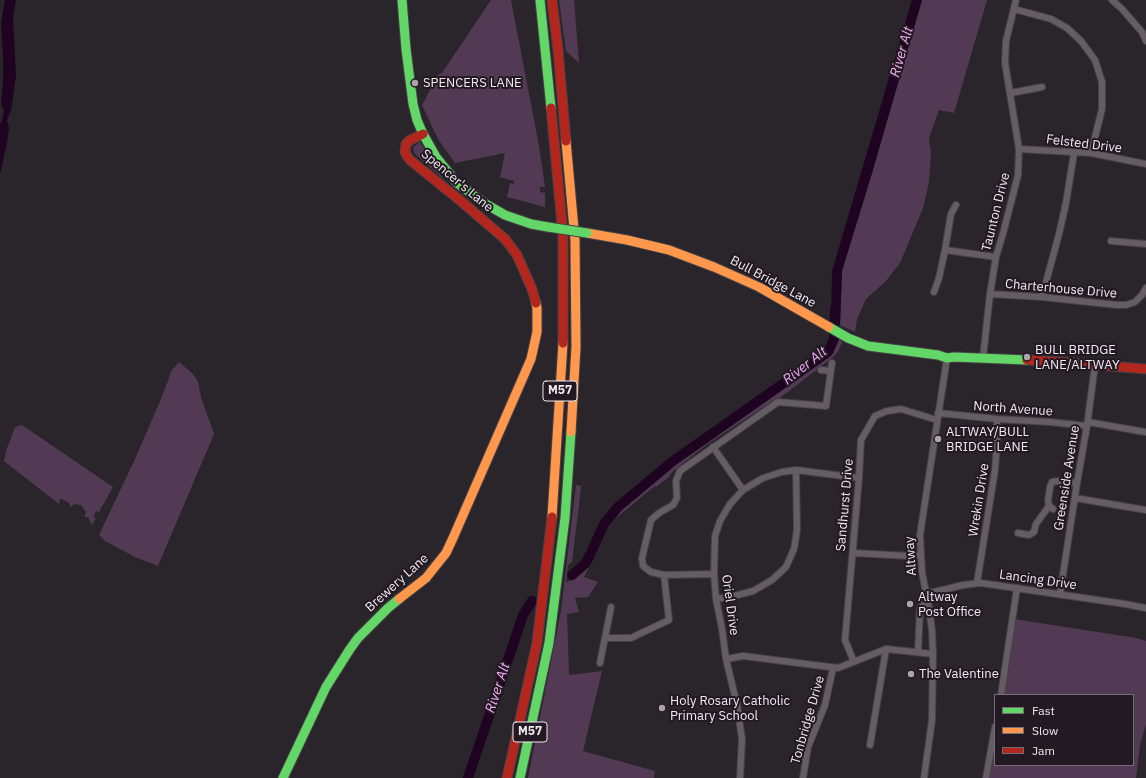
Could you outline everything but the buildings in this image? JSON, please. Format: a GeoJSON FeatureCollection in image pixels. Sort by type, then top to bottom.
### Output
{"type":"FeatureCollection","features":[{"type":"Feature","properties":{"kind":"main road","name":"Spencer's Lane"},"geometry":{"type":"LineString","coordinates":[[402,0],[410,87],[414,109],[423,134],[410,140],[406,144],[405,152],[410,160],[505,239],[517,255],[526,272],[537,308]]}},
{"type":"Feature","properties":{"kind":"main road","name":"M57"},"geometry":{"type":"LineString","coordinates":[[506,778],[537,643],[552,520],[562,348],[563,235],[540,0]]}},
{"type":"Feature","properties":{"kind":"main road","name":"M57"},"geometry":{"type":"LineString","coordinates":[[520,778],[549,642],[554,604],[565,518],[576,347],[575,240],[558,50],[552,0]]}},
{"type":"Feature","properties":{"kind":"main road","name":"Bull Bridge Lane"},"geometry":{"type":"LineString","coordinates":[[423,134],[432,152],[457,183],[484,204],[504,215],[531,224],[628,240],[669,250],[714,267],[759,287],[841,334],[868,346],[938,355],[947,358],[983,358],[1146,369]]}},
{"type":"Feature","properties":{"kind":"main road","name":"Brewery Lane"},"geometry":{"type":"LineString","coordinates":[[283,778],[326,687],[350,649],[358,638],[388,608],[429,574],[446,553],[531,359],[537,332],[537,308]]}},
{"type":"Feature","properties":{"kind":"street","name":"Taunton Drive"},"geometry":{"type":"LineString","coordinates":[[983,358],[990,294],[996,257],[1018,175],[1019,149],[1005,62],[1006,41],[1016,0]]}},
{"type":"Feature","properties":{"kind":"street"},"geometry":{"type":"LineString","coordinates":[[1112,0],[1142,32],[1146,41]]}},
{"type":"Feature","properties":{"kind":"street"},"geometry":{"type":"LineString","coordinates":[[1014,9],[1051,19],[1067,28],[1081,41],[1094,60],[1102,82],[1102,109],[1091,154]]}},
{"type":"Feature","properties":{"kind":"street"},"geometry":{"type":"LineString","coordinates":[[1011,93],[1042,87]]}},
{"type":"Feature","properties":{"kind":"street","name":"Felsted Drive"},"geometry":{"type":"LineString","coordinates":[[1019,149],[1091,154],[1145,164]]}},
{"type":"Feature","properties":{"kind":"street"},"geometry":{"type":"LineString","coordinates":[[1042,297],[1066,203],[1074,153]]}},
{"type":"Feature","properties":{"kind":"street"},"geometry":{"type":"LineString","coordinates":[[1145,164],[1146,156]]}},
{"type":"Feature","properties":{"kind":"street"},"geometry":{"type":"LineString","coordinates":[[934,292],[945,250],[951,214],[956,205]]}},
{"type":"Feature","properties":{"kind":"street"},"geometry":{"type":"LineString","coordinates":[[1110,241],[1146,244]]}},
{"type":"Feature","properties":{"kind":"street"},"geometry":{"type":"LineString","coordinates":[[945,250],[996,257]]}},
{"type":"Feature","properties":{"kind":"street","name":"Charterhouse Drive"},"geometry":{"type":"LineString","coordinates":[[990,294],[1042,297],[1117,305],[1135,302],[1146,288]]}},
{"type":"Feature","properties":{"kind":"street","name":"Altway"},"geometry":{"type":"LineString","coordinates":[[924,778],[932,720],[933,654],[932,630],[920,555],[920,535],[947,358]]}},
{"type":"Feature","properties":{"kind":"street"},"geometry":{"type":"LineString","coordinates":[[714,574],[664,575],[652,572],[643,566],[642,558],[651,520],[659,513],[673,505],[677,498],[676,482],[680,471],[778,402],[826,406],[832,363]]}},
{"type":"Feature","properties":{"kind":"street","name":"Greenside Avenue"},"geometry":{"type":"LineString","coordinates":[[1060,594],[1095,365]]}},
{"type":"Feature","properties":{"kind":"street"},"geometry":{"type":"LineString","coordinates":[[821,370],[831,371]]}},
{"type":"Feature","properties":{"kind":"street","name":"Sandhurst Drive"},"geometry":{"type":"LineString","coordinates":[[854,662],[845,640],[861,440],[875,416],[887,411],[901,409],[938,417]]}},
{"type":"Feature","properties":{"kind":"street","name":"North Avenue"},"geometry":{"type":"LineString","coordinates":[[938,417],[1032,420],[1087,424],[1146,432]]}},
{"type":"Feature","properties":{"kind":"street","name":"Wrekin Drive"},"geometry":{"type":"LineString","coordinates":[[977,583],[995,470],[998,442],[997,419]]}},
{"type":"Feature","properties":{"kind":"street"},"geometry":{"type":"LineString","coordinates":[[713,447],[743,490]]}},
{"type":"Feature","properties":{"kind":"street"},"geometry":{"type":"LineString","coordinates":[[716,599],[753,591],[772,580],[786,567],[794,550],[797,530],[796,470]]}},
{"type":"Feature","properties":{"kind":"street","name":"Oriel Drive"},"geometry":{"type":"LineString","coordinates":[[740,778],[742,738],[737,705],[726,659],[716,599],[714,574],[715,536],[720,521],[730,504],[743,490],[763,478],[782,472],[796,470],[859,478]]}},
{"type":"Feature","properties":{"kind":"street"},"geometry":{"type":"LineString","coordinates":[[1018,533],[1029,535],[1034,532],[1036,524],[1051,507],[1048,501],[1052,482],[1058,481],[1076,483]]}},
{"type":"Feature","properties":{"kind":"street"},"geometry":{"type":"LineString","coordinates":[[1075,498],[1146,510]]}},
{"type":"Feature","properties":{"kind":"street"},"geometry":{"type":"LineString","coordinates":[[853,552],[910,556],[920,555]]}},
{"type":"Feature","properties":{"kind":"street"},"geometry":{"type":"LineString","coordinates":[[605,638],[631,638],[669,620],[664,575]]}},
{"type":"Feature","properties":{"kind":"street","name":"Lancing Drive"},"geometry":{"type":"LineString","coordinates":[[926,594],[963,585],[981,583],[1146,608]]}},
{"type":"Feature","properties":{"kind":"street"},"geometry":{"type":"LineString","coordinates":[[1001,694],[1017,588]]}},
{"type":"Feature","properties":{"kind":"street"},"geometry":{"type":"LineString","coordinates":[[918,652],[920,609],[923,605],[928,604]]}},
{"type":"Feature","properties":{"kind":"street"},"geometry":{"type":"LineString","coordinates":[[600,663],[611,607]]}},
{"type":"Feature","properties":{"kind":"street"},"geometry":{"type":"LineString","coordinates":[[870,745],[886,649]]}},
{"type":"Feature","properties":{"kind":"street"},"geometry":{"type":"LineString","coordinates":[[726,659],[743,656],[838,668],[886,649],[933,654]]}},
{"type":"Feature","properties":{"kind":"street","name":"Tonbridge Drive"},"geometry":{"type":"LineString","coordinates":[[803,778],[808,747],[825,705],[833,668]]}},
{"type":"Feature","properties":{"kind":"street"},"geometry":{"type":"LineString","coordinates":[[986,778],[994,733]]}},
{"type":"Feature","properties":{"kind":"shaded area"},"geometry":{"type":"Polygon","coordinates":[[[491,0],[511,0],[539,146],[545,187],[540,187],[540,192],[545,193],[545,207],[507,197],[510,183],[514,184],[514,181],[500,177],[505,153],[455,163],[438,139],[422,105],[438,75],[442,73],[491,0]]]}},
{"type":"Feature","properties":{"kind":"shaded area"},"geometry":{"type":"Polygon","coordinates":[[[559,0],[574,0],[579,63],[566,51],[559,0]]]}},
{"type":"Feature","properties":{"kind":"shaded area"},"geometry":{"type":"Polygon","coordinates":[[[922,0],[987,0],[954,113],[939,110],[929,138],[931,152],[929,182],[923,208],[900,263],[886,281],[866,299],[857,319],[855,332],[840,325],[842,271],[922,0]]]}},
{"type":"Feature","properties":{"kind":"shaded area"},"geometry":{"type":"Polygon","coordinates":[[[420,142],[443,178],[451,186],[414,153],[413,147],[420,142]]]}},
{"type":"Feature","properties":{"kind":"shaded area"},"geometry":{"type":"Polygon","coordinates":[[[836,337],[841,340],[842,343],[837,353],[832,358],[776,401],[771,402],[706,445],[671,473],[669,477],[656,487],[655,486],[617,517],[608,527],[584,577],[598,582],[588,597],[575,598],[579,612],[567,614],[569,675],[602,671],[583,751],[655,771],[654,778],[528,778],[561,611],[576,485],[581,486],[580,496],[572,562],[568,565],[566,583],[571,580],[573,581],[572,579],[589,563],[607,523],[625,503],[689,453],[784,386],[787,388],[785,385],[829,353],[834,353],[830,351],[836,337]]]}},
{"type":"Feature","properties":{"kind":"shaded area"},"geometry":{"type":"Polygon","coordinates":[[[179,362],[193,374],[198,382],[201,397],[214,434],[158,566],[135,557],[105,541],[99,535],[135,459],[172,370],[179,362]]]}},
{"type":"Feature","properties":{"kind":"shaded area"},"geometry":{"type":"Polygon","coordinates":[[[22,425],[113,487],[99,512],[96,511],[93,517],[96,518],[92,525],[88,517],[85,517],[86,512],[81,505],[74,504],[71,507],[69,503],[60,498],[59,504],[4,461],[15,427],[22,425]]]}},
{"type":"Feature","properties":{"kind":"shaded area"},"geometry":{"type":"Polygon","coordinates":[[[1014,619],[1136,638],[1146,641],[1146,724],[1140,745],[1136,778],[987,778],[994,743],[994,766],[1134,766],[1134,694],[1002,694],[1014,619]]]}},
{"type":"Feature","properties":{"kind":"water"},"geometry":{"type":"Polygon","coordinates":[[[5,0],[16,0],[13,17],[16,76],[11,111],[7,121],[9,128],[7,143],[0,174],[0,124],[4,110],[1,105],[3,56],[1,23],[5,0]]]}},
{"type":"Feature","properties":{"kind":"water"},"geometry":{"type":"Polygon","coordinates":[[[912,0],[922,0],[842,271],[840,325],[831,320],[832,271],[912,0]]]}},
{"type":"Feature","properties":{"kind":"waterway","name":"River Alt"},"geometry":{"type":"LineString","coordinates":[[572,575],[585,564],[604,524],[618,507],[673,461],[828,352],[834,339],[835,309]]}},
{"type":"Feature","properties":{"kind":"waterway","name":"River Alt"},"geometry":{"type":"LineString","coordinates":[[468,778],[523,615],[532,601]]}},
{"type":"Feature","properties":{"kind":"traffic: fast"},"geometry":{"type":"LineString","coordinates":[[402,0],[413,104],[417,120],[423,134],[436,157],[457,183],[484,203],[505,215],[531,224],[548,227]]}},
{"type":"Feature","properties":{"kind":"traffic: fast"},"geometry":{"type":"LineString","coordinates":[[540,0],[551,108]]}},
{"type":"Feature","properties":{"kind":"traffic: fast"},"geometry":{"type":"LineString","coordinates":[[548,227],[587,233]]}},
{"type":"Feature","properties":{"kind":"traffic: fast"},"geometry":{"type":"LineString","coordinates":[[829,327],[848,338],[868,346],[938,355],[947,358],[1027,360]]}},
{"type":"Feature","properties":{"kind":"traffic: fast"},"geometry":{"type":"LineString","coordinates":[[520,778],[549,643],[565,518],[571,432]]}},
{"type":"Feature","properties":{"kind":"traffic: fast"},"geometry":{"type":"LineString","coordinates":[[283,778],[326,687],[350,649],[358,638],[399,599]]}},
{"type":"Feature","properties":{"kind":"traffic: slow"},"geometry":{"type":"LineString","coordinates":[[566,141],[575,240],[576,347],[571,432]]}},
{"type":"Feature","properties":{"kind":"traffic: slow"},"geometry":{"type":"LineString","coordinates":[[587,233],[627,240],[669,250],[714,267],[759,287],[829,327]]}},
{"type":"Feature","properties":{"kind":"traffic: slow"},"geometry":{"type":"LineString","coordinates":[[399,599],[426,578],[446,553],[453,538],[531,359],[537,332],[536,303]]}},
{"type":"Feature","properties":{"kind":"traffic: slow"},"geometry":{"type":"LineString","coordinates":[[552,517],[563,343]]}},
{"type":"Feature","properties":{"kind":"traffic: jam"},"geometry":{"type":"LineString","coordinates":[[552,0],[566,141]]}},
{"type":"Feature","properties":{"kind":"traffic: jam"},"geometry":{"type":"LineString","coordinates":[[551,108],[563,235],[563,343]]}},
{"type":"Feature","properties":{"kind":"traffic: jam"},"geometry":{"type":"LineString","coordinates":[[423,134],[410,140],[406,144],[405,152],[407,156],[505,239],[517,255],[532,289],[536,303]]}},
{"type":"Feature","properties":{"kind":"traffic: jam"},"geometry":{"type":"LineString","coordinates":[[1027,360],[1146,369]]}},
{"type":"Feature","properties":{"kind":"traffic: jam"},"geometry":{"type":"LineString","coordinates":[[507,778],[537,643],[552,517]]}},
{"type":"Feature","properties":{"kind":"place","name":"SPENCERS LANE"},"geometry":{"type":"Point","coordinates":[415,83]}},
{"type":"Feature","properties":{"kind":"place","name":"BULL BRIDGE LANE/ALTWAY"},"geometry":{"type":"Point","coordinates":[1027,357]}},
{"type":"Feature","properties":{"kind":"place","name":"ALTWAY/BULL BRIDGE LANE"},"geometry":{"type":"Point","coordinates":[938,439]}},
{"type":"Feature","properties":{"kind":"place","name":"Altway Post Office"},"geometry":{"type":"Point","coordinates":[910,604]}},
{"type":"Feature","properties":{"kind":"place","name":"The Valentine"},"geometry":{"type":"Point","coordinates":[911,674]}},
{"type":"Feature","properties":{"kind":"place","name":"Holy Rosary Catholic Primary School"},"geometry":{"type":"Point","coordinates":[662,708]}}]}
